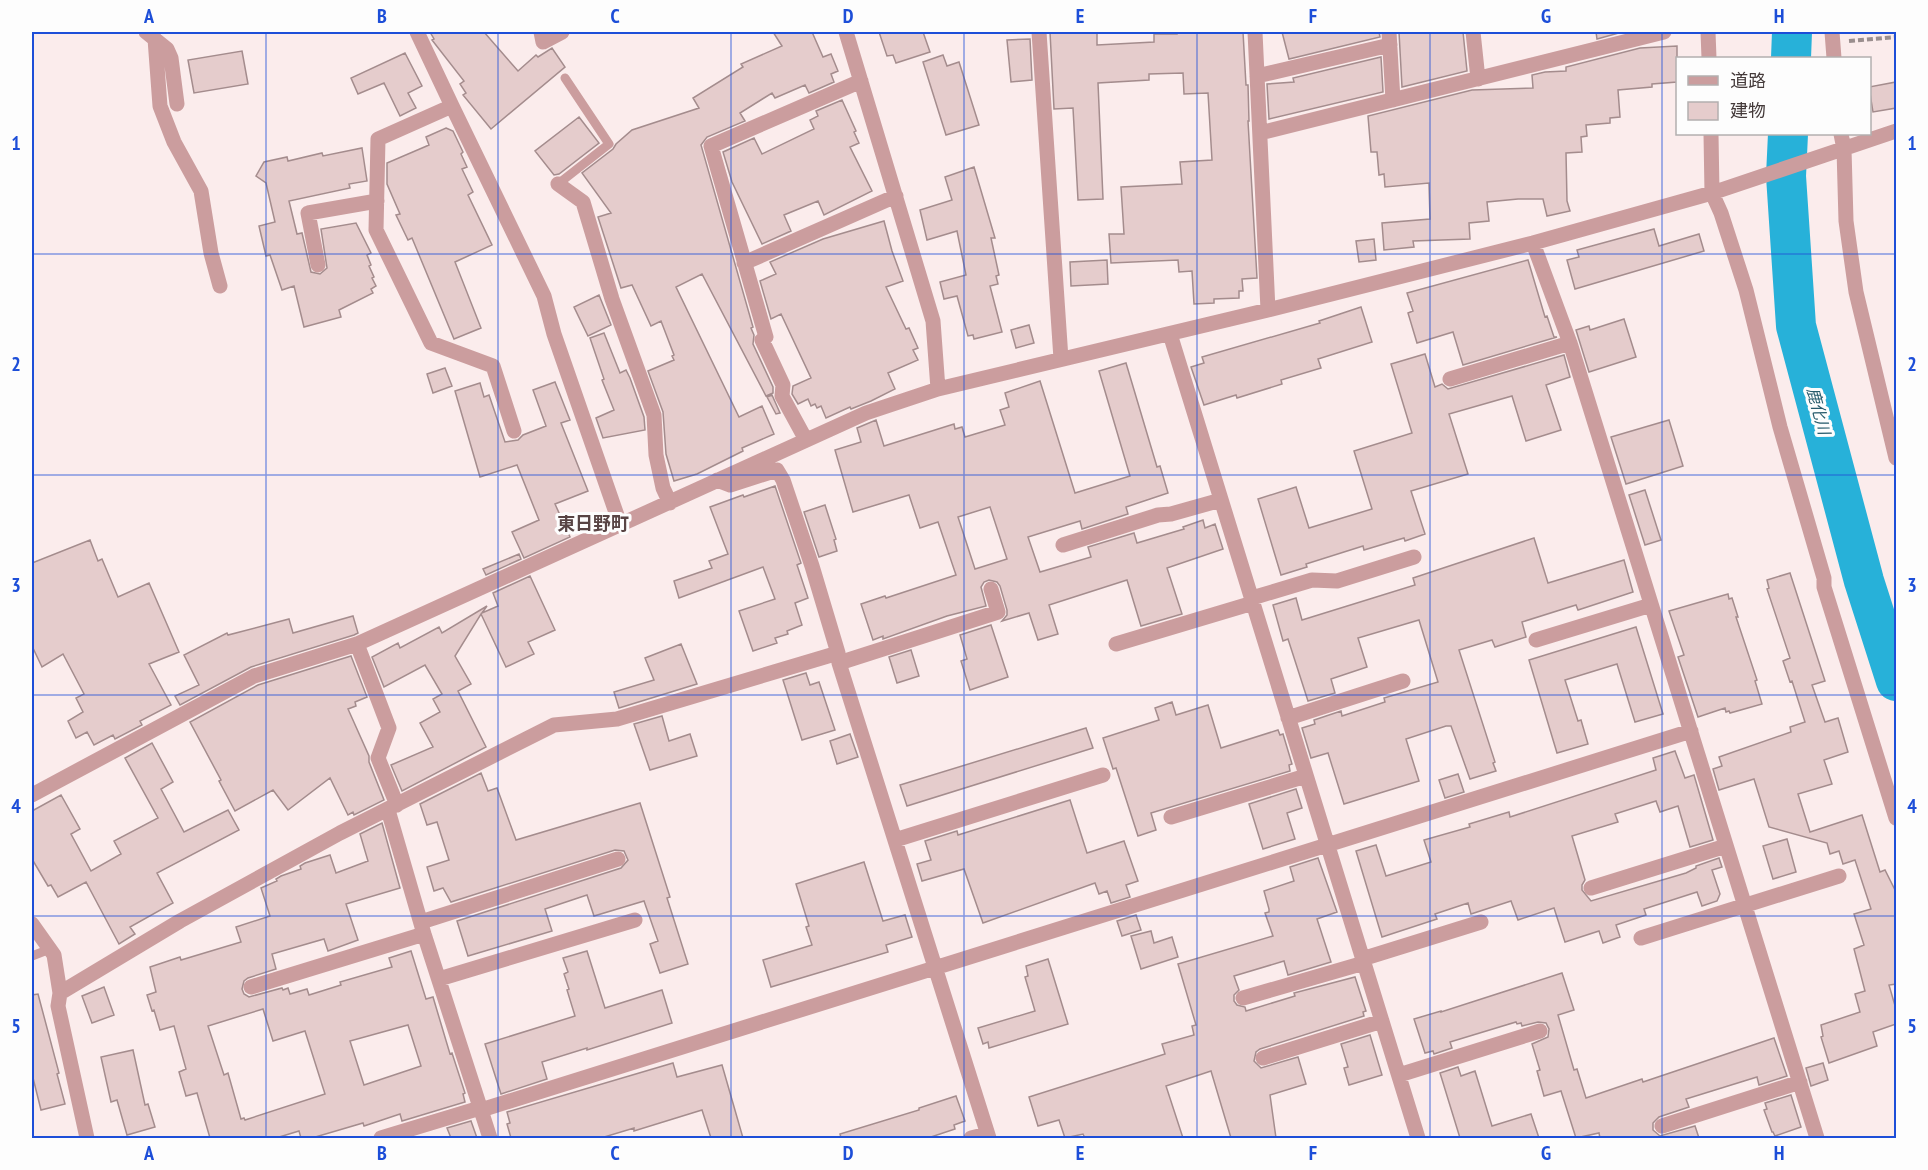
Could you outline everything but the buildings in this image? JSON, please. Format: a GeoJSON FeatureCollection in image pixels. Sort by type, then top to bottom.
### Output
{"type":"FeatureCollection","features":[{"type":"Feature","properties":{"kind":"street"},"geometry":{"type":"LineString","coordinates":[[417,32],[544,296],[554,334],[620,524]]}},
{"type":"Feature","properties":{"kind":"street"},"geometry":{"type":"LineString","coordinates":[[541,32],[543,42],[562,32]]}},
{"type":"Feature","properties":{"kind":"street"},"geometry":{"type":"LineString","coordinates":[[846,32],[933,321],[938,389]]}},
{"type":"Feature","properties":{"kind":"street"},"geometry":{"type":"LineString","coordinates":[[1040,32],[1061,359]]}},
{"type":"Feature","properties":{"kind":"street"},"geometry":{"type":"LineString","coordinates":[[1255,32],[1268,310]]}},
{"type":"Feature","properties":{"kind":"street"},"geometry":{"type":"LineString","coordinates":[[1473,32],[1478,79]]}},
{"type":"Feature","properties":{"kind":"street"},"geometry":{"type":"LineString","coordinates":[[1260,133],[1664,32]]}},
{"type":"Feature","properties":{"kind":"street"},"geometry":{"type":"LineString","coordinates":[[1708,32],[1709,57]]}},
{"type":"Feature","properties":{"kind":"street"},"geometry":{"type":"LineString","coordinates":[[150,35],[167,49],[171,58],[177,104]]}},
{"type":"Feature","properties":{"kind":"street"},"geometry":{"type":"LineString","coordinates":[[150,35],[160,105],[174,142],[201,191],[211,253],[220,286]]}},
{"type":"Feature","properties":{"kind":"street"},"geometry":{"type":"LineString","coordinates":[[1833,37],[1834,57]]}},
{"type":"Feature","properties":{"kind":"street"},"geometry":{"type":"LineString","coordinates":[[1257,76],[1389,38],[1393,100]]}},
{"type":"Feature","properties":{"kind":"street"},"geometry":{"type":"LineString","coordinates":[[806,440],[782,396],[783,385],[762,340],[766,337],[711,146],[861,81]]}},
{"type":"Feature","properties":{"kind":"street"},"geometry":{"type":"LineString","coordinates":[[452,106],[378,139],[376,230],[431,343],[493,366],[513,431]]}},
{"type":"Feature","properties":{"kind":"street"},"geometry":{"type":"LineString","coordinates":[[32,795],[254,676],[357,644],[866,413],[938,389],[1268,310],[1533,243],[1712,193],[1896,131]]}},
{"type":"Feature","properties":{"kind":"street"},"geometry":{"type":"LineString","coordinates":[[1711,135],[1712,193],[1721,213],[1743,281],[1780,428],[1824,578],[1824,587],[1896,818]]}},
{"type":"Feature","properties":{"kind":"street"},"geometry":{"type":"LineString","coordinates":[[1841,135],[1844,149],[1846,221],[1856,292],[1896,458]]}},
{"type":"Feature","properties":{"kind":"street"},"geometry":{"type":"LineString","coordinates":[[558,184],[583,202],[612,299],[654,415],[656,455],[663,488],[670,503]]}},
{"type":"Feature","properties":{"kind":"street"},"geometry":{"type":"LineString","coordinates":[[744,263],[896,196]]}},
{"type":"Feature","properties":{"kind":"street"},"geometry":{"type":"LineString","coordinates":[[318,265],[308,213],[377,201]]}},
{"type":"Feature","properties":{"kind":"street"},"geometry":{"type":"LineString","coordinates":[[1533,243],[1570,342],[1817,1138]]}},
{"type":"Feature","properties":{"kind":"street"},"geometry":{"type":"LineString","coordinates":[[1170,334],[1418,1138]]}},
{"type":"Feature","properties":{"kind":"street"},"geometry":{"type":"LineString","coordinates":[[1450,379],[1570,342]]}},
{"type":"Feature","properties":{"kind":"street"},"geometry":{"type":"LineString","coordinates":[[717,480],[730,485],[777,470],[783,480],[812,566],[838,658],[988,1136],[971,1138]]}},
{"type":"Feature","properties":{"kind":"street"},"geometry":{"type":"LineString","coordinates":[[1063,545],[1158,515],[1171,514],[1221,500]]}},
{"type":"Feature","properties":{"kind":"street"},"geometry":{"type":"LineString","coordinates":[[1116,644],[1312,580],[1337,581],[1414,557]]}},
{"type":"Feature","properties":{"kind":"street"},"geometry":{"type":"LineString","coordinates":[[60,993],[180,921],[340,833],[554,725],[617,718],[998,612],[991,589]]}},
{"type":"Feature","properties":{"kind":"street"},"geometry":{"type":"LineString","coordinates":[[1536,640],[1651,605]]}},
{"type":"Feature","properties":{"kind":"street"},"geometry":{"type":"LineString","coordinates":[[357,644],[389,728],[378,758],[393,807],[423,928],[490,1138]]}},
{"type":"Feature","properties":{"kind":"street"},"geometry":{"type":"LineString","coordinates":[[1288,718],[1403,681]]}},
{"type":"Feature","properties":{"kind":"street"},"geometry":{"type":"LineString","coordinates":[[381,1138],[1327,846],[1691,731]]}},
{"type":"Feature","properties":{"kind":"street"},"geometry":{"type":"LineString","coordinates":[[895,840],[1103,775]]}},
{"type":"Feature","properties":{"kind":"street"},"geometry":{"type":"LineString","coordinates":[[1171,817],[1306,776]]}},
{"type":"Feature","properties":{"kind":"street"},"geometry":{"type":"LineString","coordinates":[[1591,888],[1726,846]]}},
{"type":"Feature","properties":{"kind":"street"},"geometry":{"type":"LineString","coordinates":[[251,987],[618,859]]}},
{"type":"Feature","properties":{"kind":"street"},"geometry":{"type":"LineString","coordinates":[[1641,938],[1839,876]]}},
{"type":"Feature","properties":{"kind":"street"},"geometry":{"type":"LineString","coordinates":[[439,979],[635,920]]}},
{"type":"Feature","properties":{"kind":"street"},"geometry":{"type":"LineString","coordinates":[[1243,998],[1481,922]]}},
{"type":"Feature","properties":{"kind":"street"},"geometry":{"type":"LineString","coordinates":[[32,924],[54,955],[60,993],[58,1006],[87,1138]]}},
{"type":"Feature","properties":{"kind":"street"},"geometry":{"type":"LineString","coordinates":[[1263,1058],[1382,1021]]}},
{"type":"Feature","properties":{"kind":"street"},"geometry":{"type":"LineString","coordinates":[[1399,1075],[1540,1031]]}},
{"type":"Feature","properties":{"kind":"street"},"geometry":{"type":"LineString","coordinates":[[1662,1126],[1800,1082]]}},
{"type":"Feature","properties":{"kind":"lane"},"geometry":{"type":"LineString","coordinates":[[558,184],[609,144],[565,78]]}},
{"type":"Feature","properties":{"kind":"lane"},"geometry":{"type":"LineString","coordinates":[[32,956],[50,949]]}},
{"type":"Feature","properties":{"kind":"path"},"geometry":{"type":"LineString","coordinates":[[1833,37],[1896,37]]}},
{"type":"Feature","properties":{"kind":"waterway","name":"鹿化川"},"geometry":{"type":"LineString","coordinates":[[1791,57],[1792,32]]}},
{"type":"Feature","properties":{"kind":"waterway","name":"鹿化川"},"geometry":{"type":"LineString","coordinates":[[1788,135],[1786,176],[1796,326],[1864,581],[1896,681]]}},
{"type":"Feature","properties":{"kind":"district","name":"東日野町"},"geometry":{"type":"Point","coordinates":[593,523]}}]}
